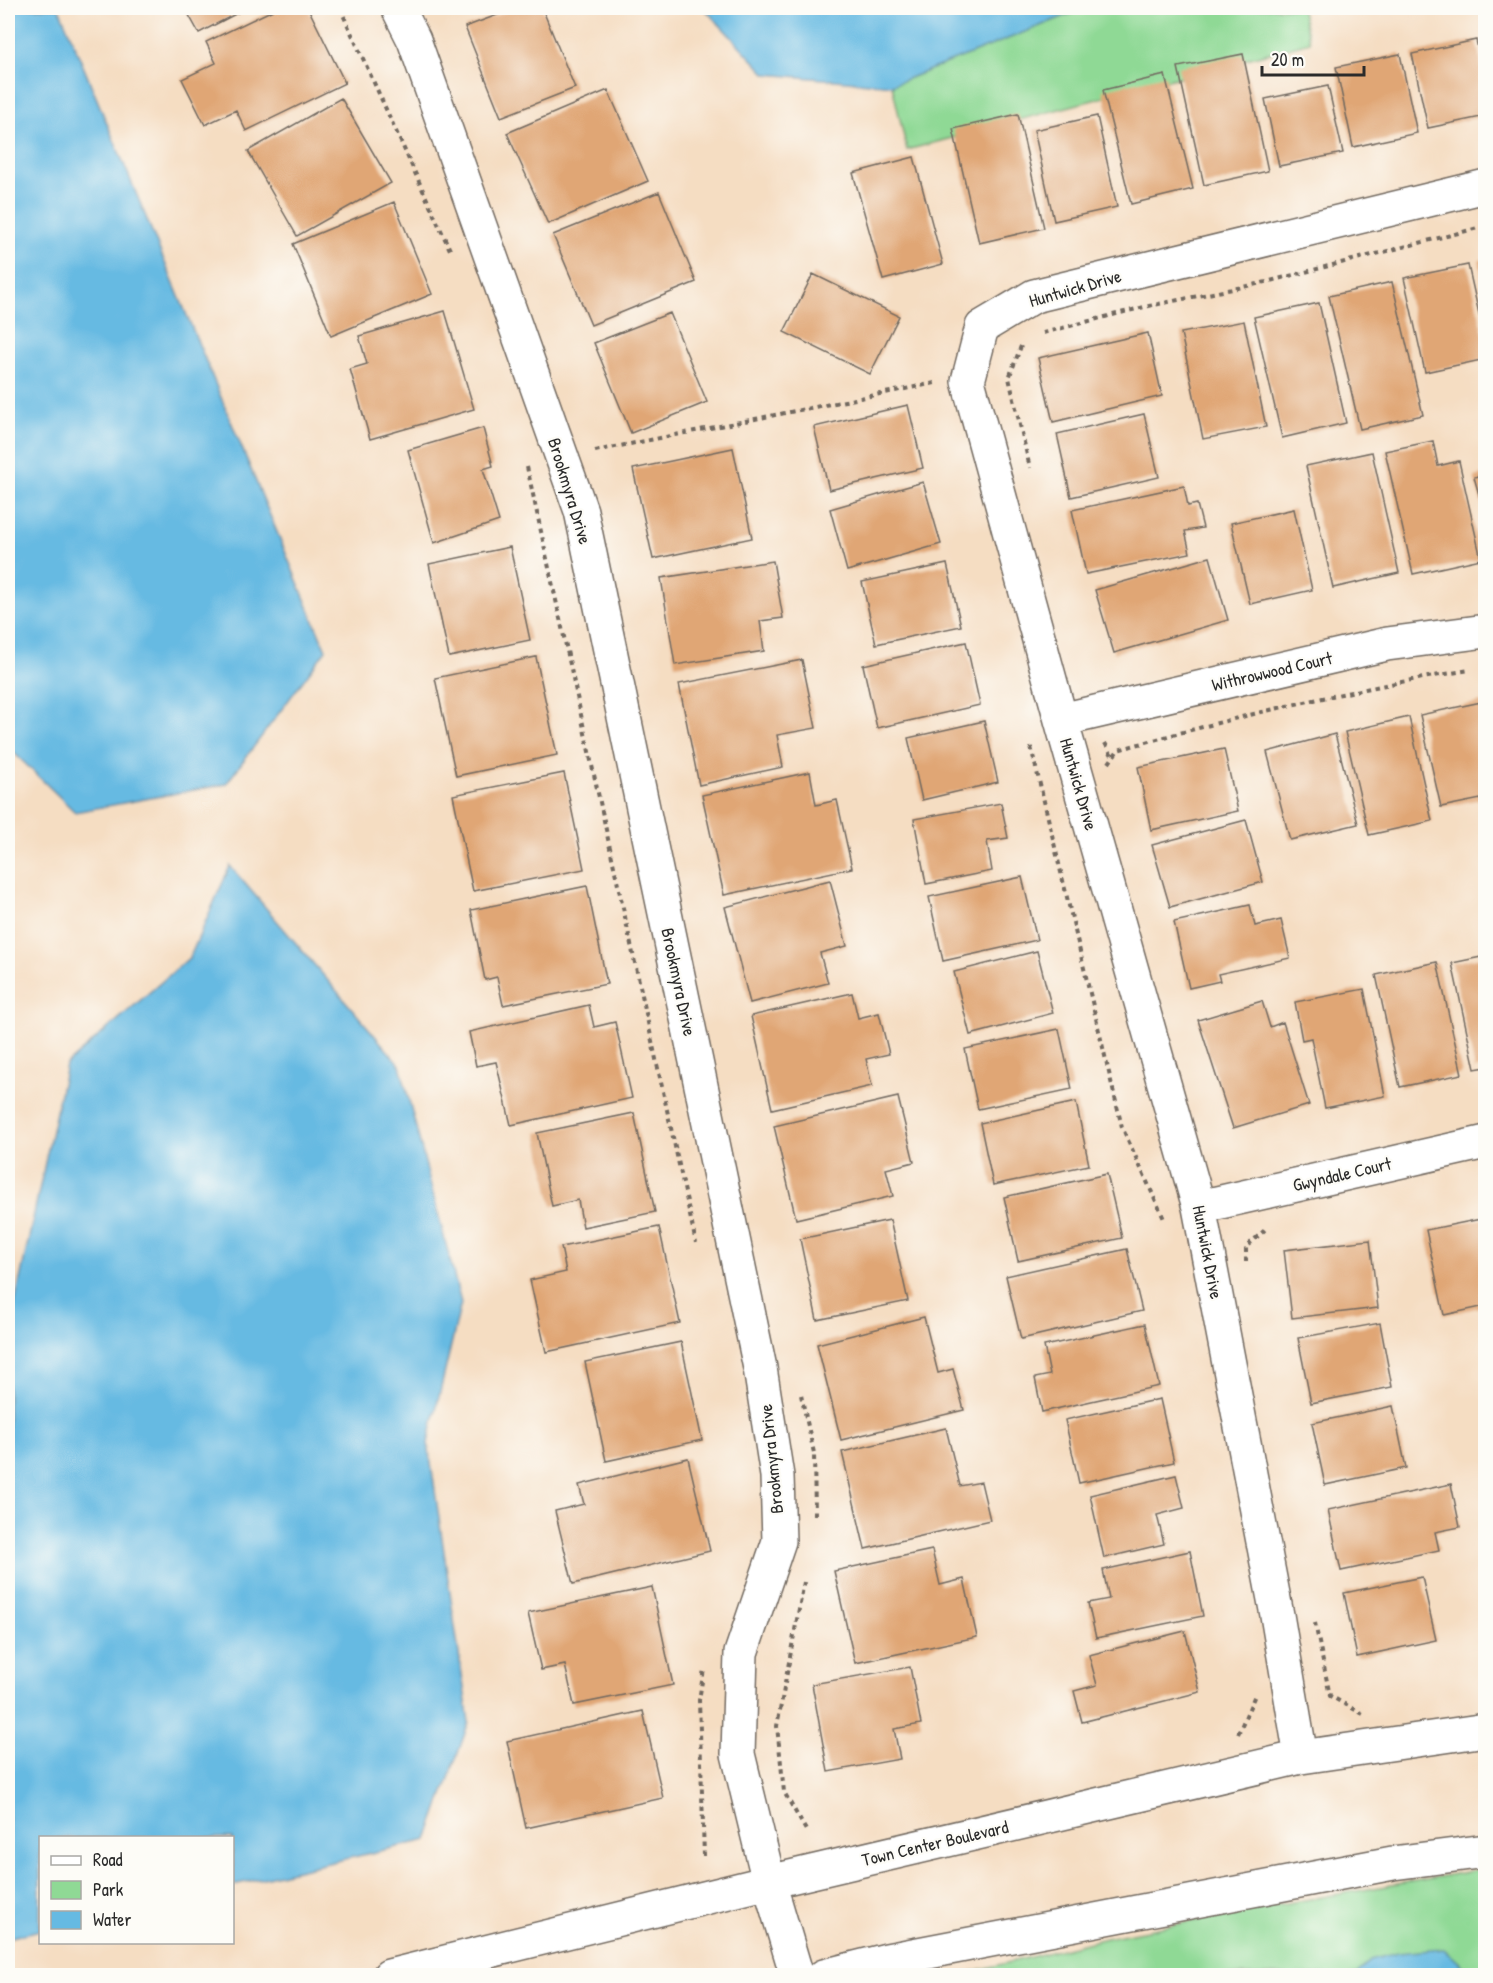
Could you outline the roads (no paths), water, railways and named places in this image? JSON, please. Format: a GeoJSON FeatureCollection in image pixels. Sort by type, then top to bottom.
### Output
{"type":"FeatureCollection","features":[{"type":"Feature","properties":{"kind":"street","name":"Brookmyra Drive"},"geometry":{"type":"LineString","coordinates":[[398,8],[414,40],[583,523],[760,1368],[777,1476],[779,1541],[741,1653],[738,1754],[769,1881],[797,1976]]}},
{"type":"Feature","properties":{"kind":"street","name":"Huntwick Drive"},"geometry":{"type":"LineString","coordinates":[[1301,1757],[1200,1207],[1060,720],[968,381],[982,327],[1034,296],[1485,186]]}},
{"type":"Feature","properties":{"kind":"street","name":"Withrowwood Court"},"geometry":{"type":"LineString","coordinates":[[1060,720],[1387,644],[1485,631]]}},
{"type":"Feature","properties":{"kind":"street","name":"Gwyndale Court"},"geometry":{"type":"LineString","coordinates":[[1200,1207],[1485,1142]]}},
{"type":"Feature","properties":{"kind":"street","name":"Town Center Boulevard"},"geometry":{"type":"LineString","coordinates":[[389,1976],[769,1881],[1301,1757],[1485,1730]]}},
{"type":"Feature","properties":{"kind":"street"},"geometry":{"type":"LineString","coordinates":[[824,1976],[887,1960],[1393,1863],[1485,1851]]}},
{"type":"Feature","properties":{"kind":"water"},"geometry":{"type":"Polygon","coordinates":[[[8,8],[59,8],[326,650],[226,784],[75,812],[8,747],[8,8]]]}},
{"type":"Feature","properties":{"kind":"water"},"geometry":{"type":"Polygon","coordinates":[[[704,8],[1085,8],[892,85],[766,74],[704,8]]]}},
{"type":"Feature","properties":{"kind":"water"},"geometry":{"type":"Polygon","coordinates":[[[230,866],[400,1065],[461,1303],[428,1443],[469,1722],[427,1840],[234,1885],[234,1836],[39,1836],[39,1930],[8,1938],[8,1335],[66,1065],[190,957],[230,866]]]}},
{"type":"Feature","properties":{"kind":"water"},"geometry":{"type":"Polygon","coordinates":[[[1444,1949],[1464,1967],[1466,1975],[1356,1975],[1370,1960],[1398,1953],[1444,1949]]]}}]}
